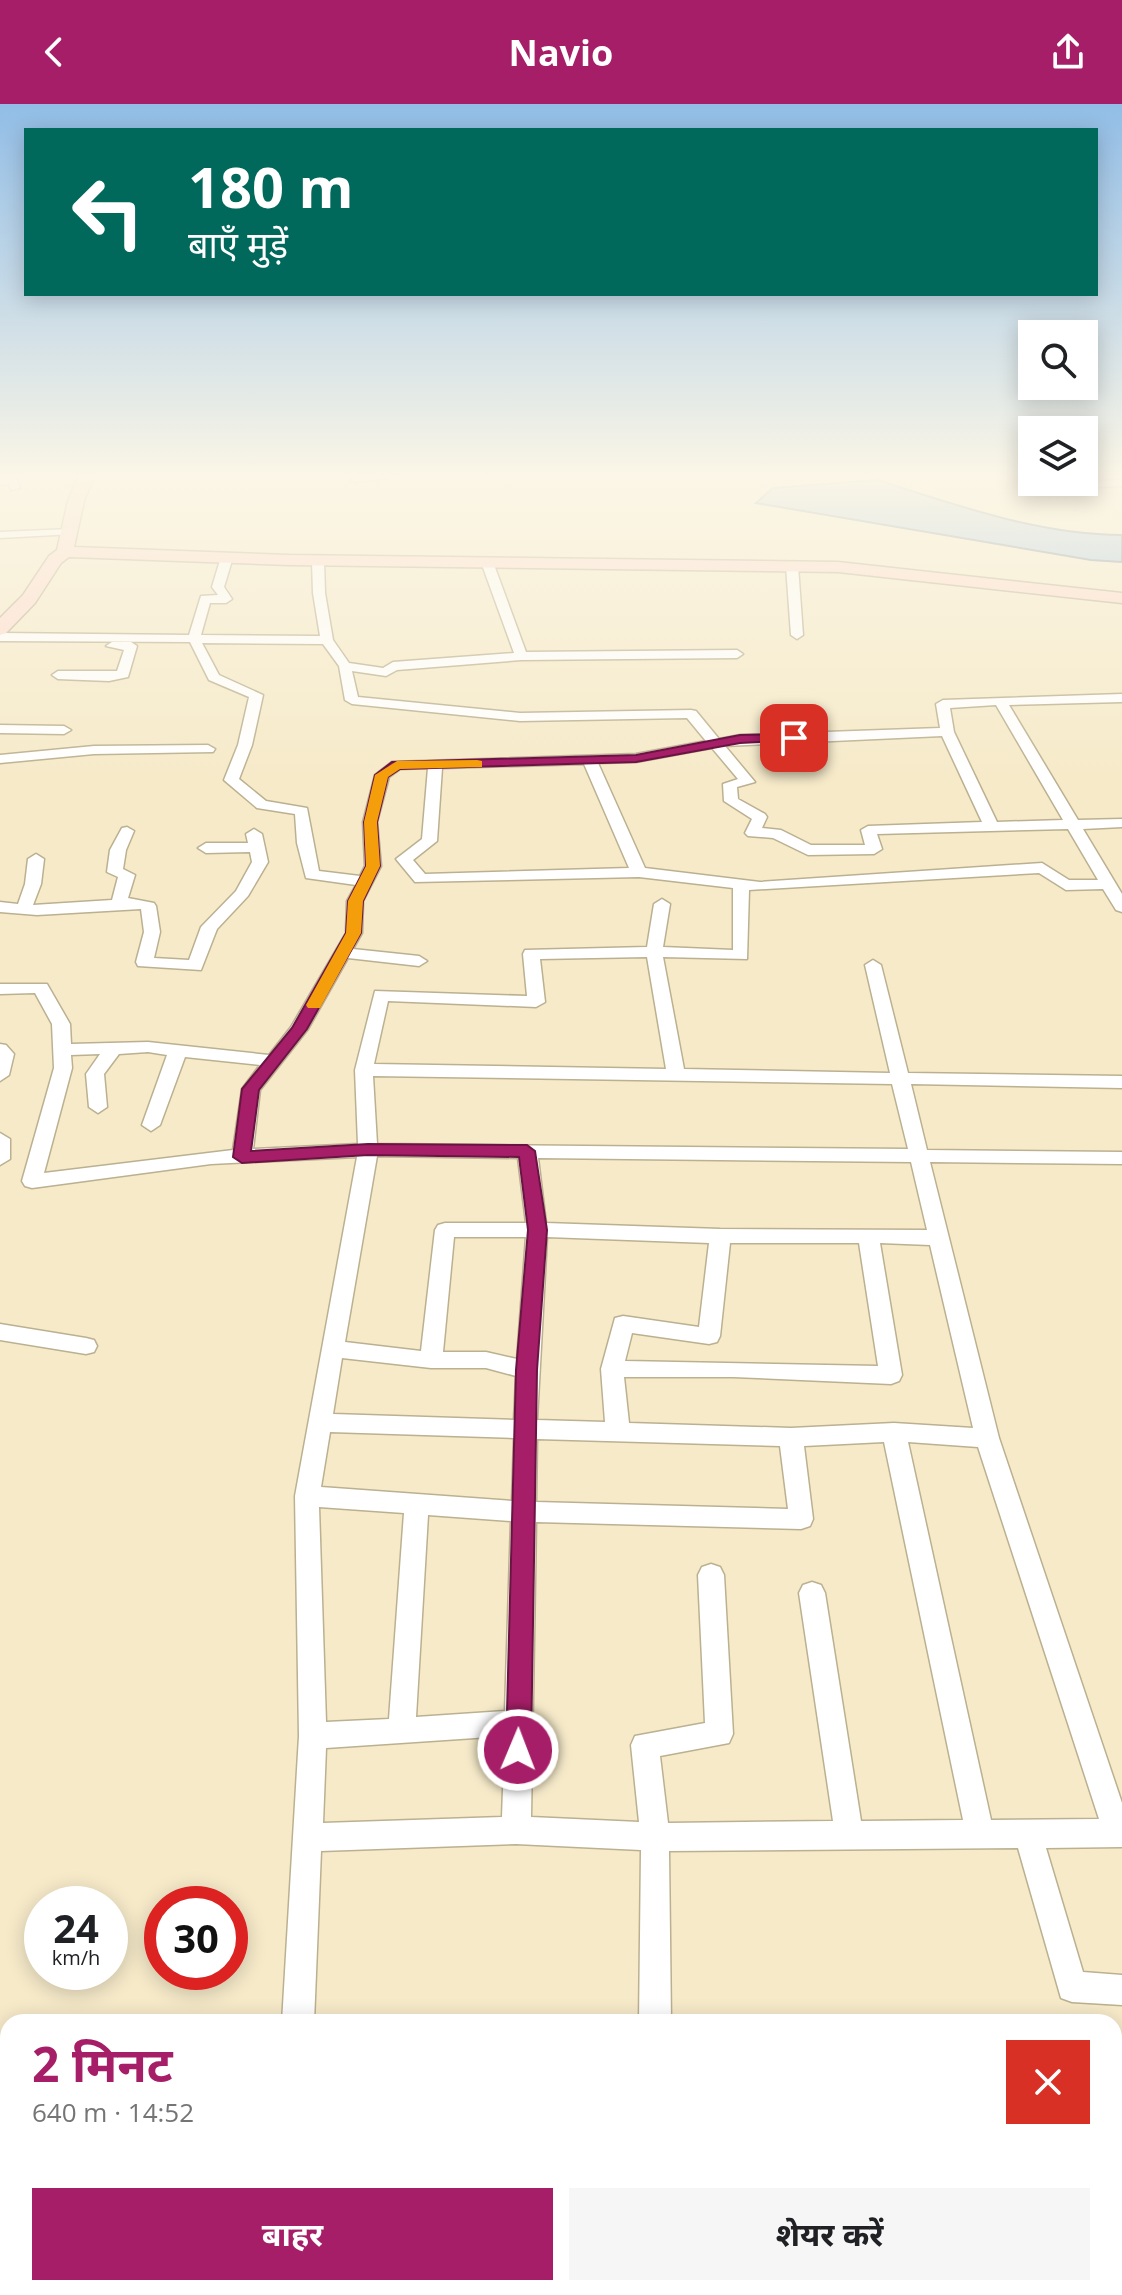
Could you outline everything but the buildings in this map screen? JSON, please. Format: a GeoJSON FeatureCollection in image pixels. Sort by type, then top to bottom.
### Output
{"type":"FeatureCollection","features":[{"type":"Feature","properties":{"kind":"main road"},"geometry":{"type":"LineString","coordinates":[[0,629],[29,599],[46,574]]}},
{"type":"Feature","properties":{"kind":"main road"},"geometry":{"type":"LineString","coordinates":[[922,574],[1122,598]]}},
{"type":"Feature","properties":{"kind":"street"},"geometry":{"type":"LineString","coordinates":[[222,574],[218,587],[226,599],[205,599],[194,639],[214,677],[256,695],[245,745],[231,780],[262,805],[302,811],[312,875],[366,881]]}},
{"type":"Feature","properties":{"kind":"street"},"geometry":{"type":"LineString","coordinates":[[318,574],[327,640],[345,666],[352,700],[520,717],[691,714],[748,782],[730,784],[731,801],[760,817],[753,833],[776,833],[808,850],[874,849],[868,830],[1122,823]]}},
{"type":"Feature","properties":{"kind":"street"},"geometry":{"type":"LineString","coordinates":[[491,574],[521,656]]}},
{"type":"Feature","properties":{"kind":"street"},"geometry":{"type":"LineString","coordinates":[[793,574],[797,635]]}},
{"type":"Feature","properties":{"kind":"street"},"geometry":{"type":"LineString","coordinates":[[0,637],[327,640]]}},
{"type":"Feature","properties":{"kind":"street"},"geometry":{"type":"LineString","coordinates":[[58,675],[109,677],[123,674],[131,646],[108,646],[110,638]]}},
{"type":"Feature","properties":{"kind":"street"},"geometry":{"type":"LineString","coordinates":[[345,666],[386,672],[393,666],[521,656],[737,654]]}},
{"type":"Feature","properties":{"kind":"street"},"geometry":{"type":"LineString","coordinates":[[991,826],[947,732],[943,704],[1122,698]]}},
{"type":"Feature","properties":{"kind":"street"},"geometry":{"type":"LineString","coordinates":[[1000,701],[1122,907]]}},
{"type":"Feature","properties":{"kind":"street"},"geometry":{"type":"LineString","coordinates":[[0,729],[64,730]]}},
{"type":"Feature","properties":{"kind":"street"},"geometry":{"type":"LineString","coordinates":[[242,1157],[251,1089],[299,1029],[354,933],[355,901],[373,866],[370,822],[382,775],[397,765],[590,761],[636,758],[740,739],[947,732]]}},
{"type":"Feature","properties":{"kind":"street"},"geometry":{"type":"LineString","coordinates":[[152,766],[157,748]]}},
{"type":"Feature","properties":{"kind":"street"},"geometry":{"type":"LineString","coordinates":[[0,759],[157,748],[208,749]]}},
{"type":"Feature","properties":{"kind":"street"},"geometry":{"type":"LineString","coordinates":[[590,761],[639,872]]}},
{"type":"Feature","properties":{"kind":"street"},"geometry":{"type":"LineString","coordinates":[[404,859],[429,841],[435,764]]}},
{"type":"Feature","properties":{"kind":"street"},"geometry":{"type":"LineString","coordinates":[[120,904],[127,875],[115,872],[118,850],[127,831]]}},
{"type":"Feature","properties":{"kind":"street"},"geometry":{"type":"LineString","coordinates":[[0,907],[148,906],[152,932],[144,962],[195,966],[209,927],[242,893],[260,862],[256,841],[206,848]]}},
{"type":"Feature","properties":{"kind":"street"},"geometry":{"type":"LineString","coordinates":[[372,847],[404,859],[421,879],[639,872],[760,887],[1042,868],[1066,885],[1108,884]]}},
{"type":"Feature","properties":{"kind":"street"},"geometry":{"type":"LineString","coordinates":[[24,909],[33,884],[36,859]]}},
{"type":"Feature","properties":{"kind":"street"},"geometry":{"type":"LineString","coordinates":[[298,2014],[313,1736],[307,1496],[368,1150],[364,1070],[381,995],[536,1002],[531,954],[654,952],[741,955],[741,885]]}},
{"type":"Feature","properties":{"kind":"street"},"geometry":{"type":"LineString","coordinates":[[662,904],[654,952],[676,1075]]}},
{"type":"Feature","properties":{"kind":"street"},"geometry":{"type":"LineString","coordinates":[[343,953],[419,961]]}},
{"type":"Feature","properties":{"kind":"street"},"geometry":{"type":"LineString","coordinates":[[306,1838],[516,1830],[655,1837],[1120,1833],[987,1438],[873,965]]}},
{"type":"Feature","properties":{"kind":"street"},"geometry":{"type":"LineString","coordinates":[[0,989],[41,988],[61,1024],[63,1068],[32,1181],[211,1158],[368,1150],[1122,1158]]}},
{"type":"Feature","properties":{"kind":"street"},"geometry":{"type":"LineString","coordinates":[[62,1050],[148,1047],[273,1061]]}},
{"type":"Feature","properties":{"kind":"street"},"geometry":{"type":"LineString","coordinates":[[0,1049],[5,1054],[0,1075]]}},
{"type":"Feature","properties":{"kind":"street"},"geometry":{"type":"LineString","coordinates":[[98,1107],[95,1074],[112,1050]]}},
{"type":"Feature","properties":{"kind":"street"},"geometry":{"type":"LineString","coordinates":[[151,1125],[178,1050]]}},
{"type":"Feature","properties":{"kind":"street"},"geometry":{"type":"LineString","coordinates":[[364,1070],[1122,1082]]}},
{"type":"Feature","properties":{"kind":"street"},"geometry":{"type":"LineString","coordinates":[[0,1139],[0,1159]]}},
{"type":"Feature","properties":{"kind":"street"},"geometry":{"type":"LineString","coordinates":[[516,1830],[527,1370],[537,1230],[527,1151]]}},
{"type":"Feature","properties":{"kind":"street"},"geometry":{"type":"LineString","coordinates":[[431,1360],[445,1230],[940,1238]]}},
{"type":"Feature","properties":{"kind":"street"},"geometry":{"type":"LineString","coordinates":[[618,1433],[612,1369],[623,1324],[709,1336],[720,1236]]}},
{"type":"Feature","properties":{"kind":"street"},"geometry":{"type":"LineString","coordinates":[[612,1369],[733,1369],[891,1375],[868,1236]]}},
{"type":"Feature","properties":{"kind":"street"},"geometry":{"type":"LineString","coordinates":[[0,1332],[86,1346]]}},
{"type":"Feature","properties":{"kind":"street"},"geometry":{"type":"LineString","coordinates":[[333,1349],[431,1360],[486,1360],[527,1370]]}},
{"type":"Feature","properties":{"kind":"street"},"geometry":{"type":"LineString","coordinates":[[320,1423],[791,1437],[894,1432],[987,1438]]}},
{"type":"Feature","properties":{"kind":"street"},"geometry":{"type":"LineString","coordinates":[[894,1432],[980,1834]]}},
{"type":"Feature","properties":{"kind":"street"},"geometry":{"type":"LineString","coordinates":[[307,1496],[523,1512],[801,1519],[791,1437]]}},
{"type":"Feature","properties":{"kind":"street"},"geometry":{"type":"LineString","coordinates":[[404,1729],[401,1709],[417,1504]]}},
{"type":"Feature","properties":{"kind":"street"},"geometry":{"type":"LineString","coordinates":[[655,2014],[655,1837],[645,1745],[719,1734],[711,1575]]}},
{"type":"Feature","properties":{"kind":"street"},"geometry":{"type":"LineString","coordinates":[[812,1593],[849,1836]]}},
{"type":"Feature","properties":{"kind":"street"},"geometry":{"type":"LineString","coordinates":[[313,1736],[519,1723]]}},
{"type":"Feature","properties":{"kind":"street"},"geometry":{"type":"LineString","coordinates":[[1028,1834],[1072,1987],[1122,1990]]}},
{"type":"Feature","properties":{"kind":"slow traffic"},"geometry":{"type":"LineString","coordinates":[[314,1005],[354,933],[355,901],[373,866],[370,822],[382,775],[397,765],[477,764]]}},
{"type":"Feature","properties":{"kind":"route"},"geometry":{"type":"LineString","coordinates":[[518,1750],[527,1370],[537,1230],[527,1151],[368,1150],[242,1157],[243,1129],[251,1089],[299,1029],[354,933],[355,901],[373,866],[370,822],[382,775],[397,765],[636,758],[740,739],[794,738]]}}]}
